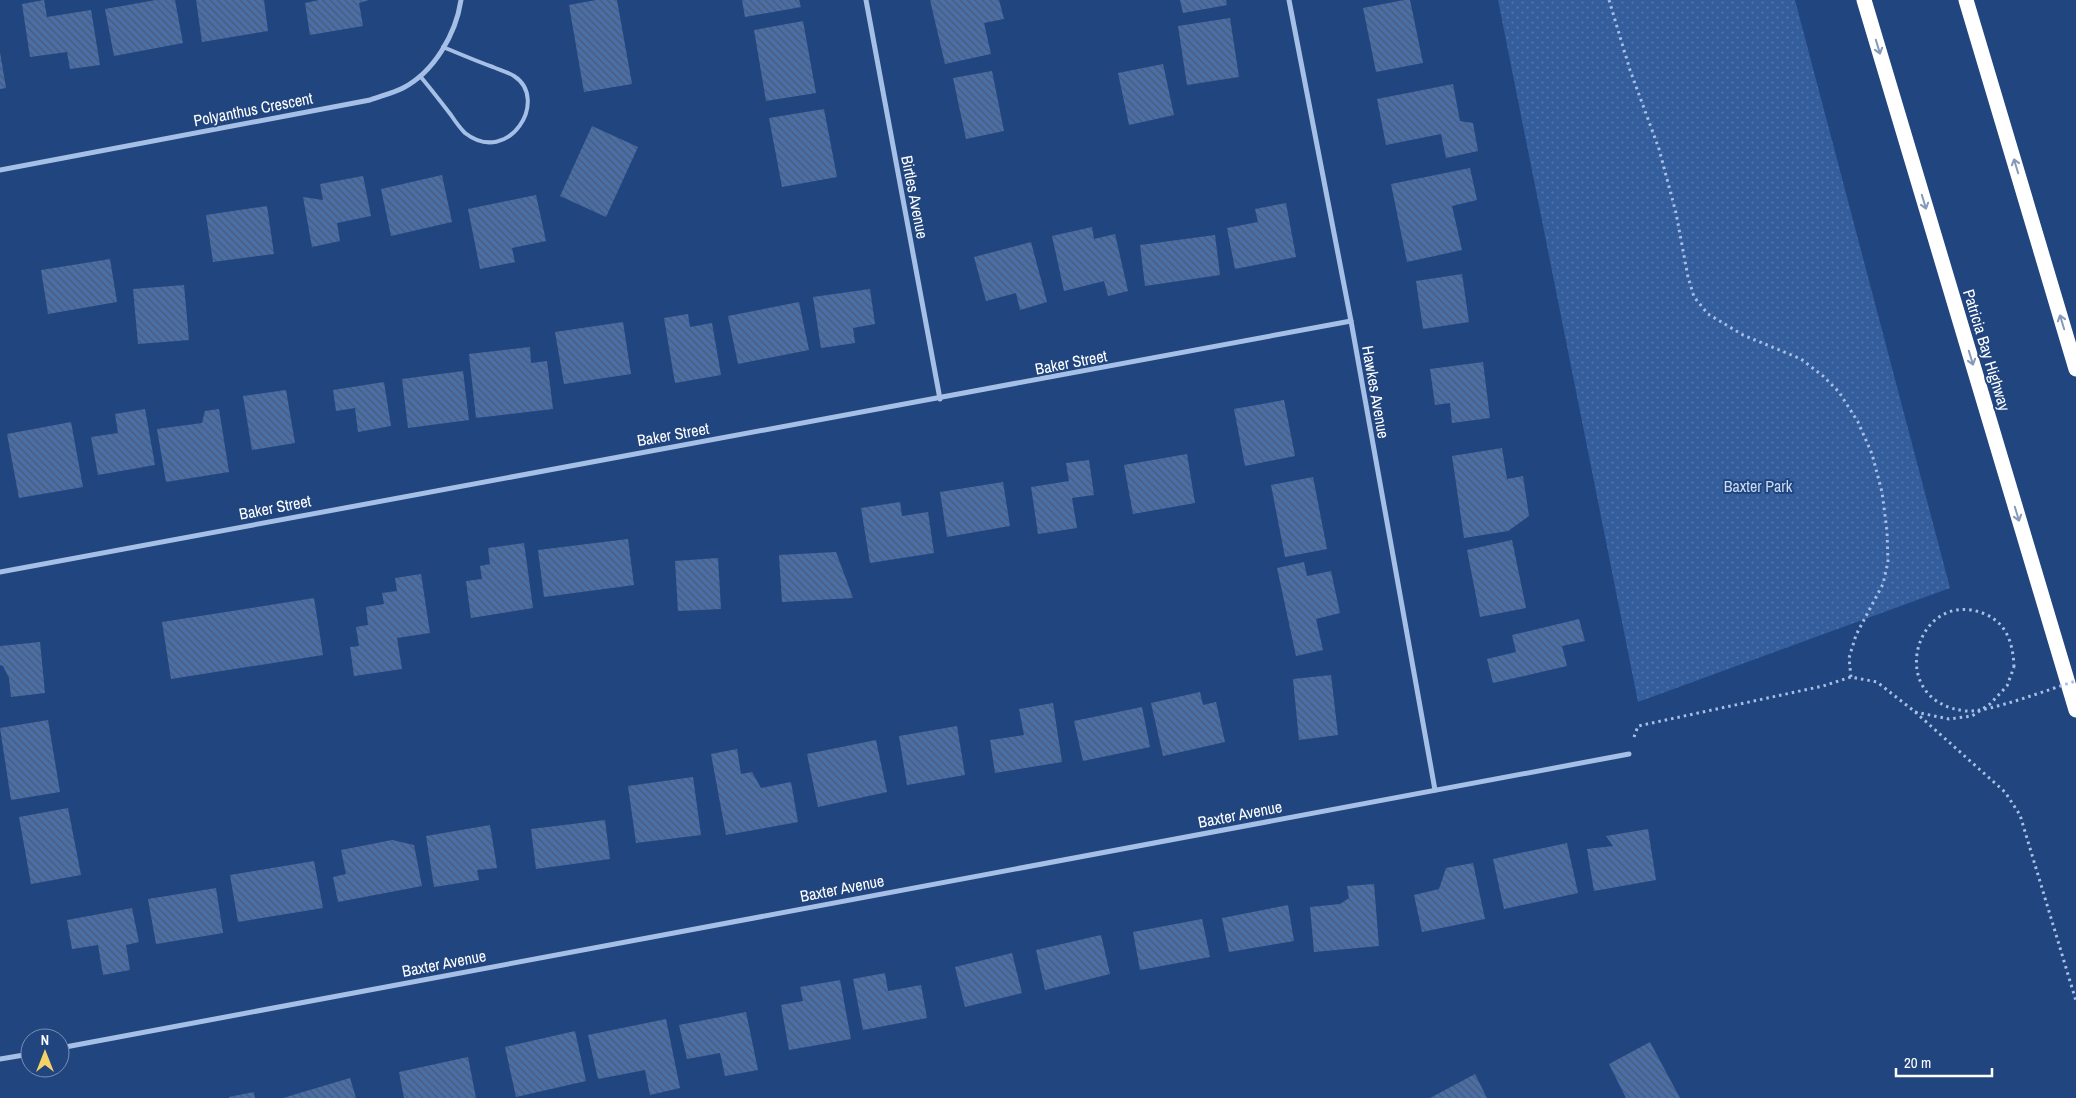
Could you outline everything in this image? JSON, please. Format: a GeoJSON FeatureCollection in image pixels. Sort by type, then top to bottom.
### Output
{"type":"FeatureCollection","features":[{"type":"Feature","properties":{"kind":"highway","name":"Patricia Bay Highway"},"geometry":{"type":"LineString","coordinates":[[1864,0],[2076,710]]}},
{"type":"Feature","properties":{"kind":"highway"},"geometry":{"type":"LineString","coordinates":[[1966,0],[2076,369]]}},
{"type":"Feature","properties":{"kind":"street","name":"Polyanthus Crescent"},"geometry":{"type":"LineString","coordinates":[[0,170],[370,100],[403,88],[430,66],[444,47],[459,11],[461,0]]}},
{"type":"Feature","properties":{"kind":"street","name":"Birtles Avenue"},"geometry":{"type":"LineString","coordinates":[[866,0],[940,399]]}},
{"type":"Feature","properties":{"kind":"street","name":"Hawkes Avenue"},"geometry":{"type":"LineString","coordinates":[[1289,0],[1351,321],[1435,790]]}},
{"type":"Feature","properties":{"kind":"street","name":"Baker Street"},"geometry":{"type":"LineString","coordinates":[[0,572],[410,494],[940,399],[1351,321]]}},
{"type":"Feature","properties":{"kind":"street","name":"Baxter Avenue"},"geometry":{"type":"LineString","coordinates":[[70,1046],[1629,754]]}},
{"type":"Feature","properties":{"kind":"street"},"geometry":{"type":"LineString","coordinates":[[0,1059],[20,1056]]}},
{"type":"Feature","properties":{"kind":"lane"},"geometry":{"type":"LineString","coordinates":[[420,76],[464,132],[477,140],[492,142],[506,138],[518,130],[525,117],[528,102],[524,88],[515,76],[444,47]]}},
{"type":"Feature","properties":{"kind":"path"},"geometry":{"type":"LineString","coordinates":[[1609,0],[1630,70],[1659,149],[1676,213],[1694,297],[1708,314],[1743,335],[1801,359],[1823,376],[1839,392],[1858,422],[1872,454],[1882,492],[1887,531],[1888,562],[1883,584],[1856,635],[1849,658],[1851,677]]}},
{"type":"Feature","properties":{"kind":"path"},"geometry":{"type":"LineString","coordinates":[[1914,711],[1949,719],[1972,716],[1990,704],[2007,686],[2014,667],[2013,648],[2005,629],[1992,618],[1972,609],[1956,610],[1940,617],[1927,628],[1918,643],[1916,663],[1919,680],[1930,696],[1945,706],[1968,711],[1992,707],[2076,681]]}},
{"type":"Feature","properties":{"kind":"path"},"geometry":{"type":"LineString","coordinates":[[1629,754],[1638,726],[1823,686],[1851,677],[1876,682],[1914,711],[2005,792],[2020,815],[2076,1001]]}},
{"type":"Feature","properties":{"kind":"green space","name":"Baxter Park"},"geometry":{"type":"Polygon","coordinates":[[[1498,0],[1795,0],[1950,588],[1638,702],[1498,0]]]}},
{"type":"Feature","properties":{"kind":"building"},"geometry":{"type":"Polygon","coordinates":[[[44,0],[47,17],[91,10],[100,65],[70,69],[67,52],[30,57],[22,4],[44,0]]]}},
{"type":"Feature","properties":{"kind":"building"},"geometry":{"type":"Polygon","coordinates":[[[156,0],[175,0],[183,43],[114,56],[105,9],[156,0]]]}},
{"type":"Feature","properties":{"kind":"building"},"geometry":{"type":"Polygon","coordinates":[[[196,0],[264,0],[268,31],[202,42],[196,0]]]}},
{"type":"Feature","properties":{"kind":"building"},"geometry":{"type":"Polygon","coordinates":[[[319,0],[369,0],[359,3],[363,26],[310,35],[305,3],[319,0]]]}},
{"type":"Feature","properties":{"kind":"building"},"geometry":{"type":"Polygon","coordinates":[[[596,0],[617,0],[632,84],[584,92],[569,5],[596,0]]]}},
{"type":"Feature","properties":{"kind":"building"},"geometry":{"type":"Polygon","coordinates":[[[742,0],[799,0],[801,7],[745,17],[742,0]]]}},
{"type":"Feature","properties":{"kind":"building"},"geometry":{"type":"Polygon","coordinates":[[[930,0],[999,0],[1004,19],[984,23],[991,54],[945,64],[930,0]]]}},
{"type":"Feature","properties":{"kind":"building"},"geometry":{"type":"Polygon","coordinates":[[[1180,0],[1226,0],[1227,5],[1183,13],[1180,0]]]}},
{"type":"Feature","properties":{"kind":"building"},"geometry":{"type":"Polygon","coordinates":[[[1410,0],[1423,63],[1376,72],[1363,8],[1410,0]]]}},
{"type":"Feature","properties":{"kind":"building"},"geometry":{"type":"Polygon","coordinates":[[[1230,18],[1239,77],[1187,85],[1178,26],[1230,18]]]}},
{"type":"Feature","properties":{"kind":"building"},"geometry":{"type":"Polygon","coordinates":[[[803,21],[816,93],[766,101],[754,30],[803,21]]]}},
{"type":"Feature","properties":{"kind":"building"},"geometry":{"type":"Polygon","coordinates":[[[0,52],[6,88],[0,89],[0,52]]]}},
{"type":"Feature","properties":{"kind":"building"},"geometry":{"type":"Polygon","coordinates":[[[1163,64],[1174,115],[1129,125],[1118,73],[1163,64]]]}},
{"type":"Feature","properties":{"kind":"building"},"geometry":{"type":"Polygon","coordinates":[[[992,71],[1004,131],[966,139],[953,78],[992,71]]]}},
{"type":"Feature","properties":{"kind":"building"},"geometry":{"type":"Polygon","coordinates":[[[1453,84],[1460,121],[1473,123],[1478,151],[1446,158],[1441,134],[1386,145],[1377,99],[1453,84]]]}},
{"type":"Feature","properties":{"kind":"building"},"geometry":{"type":"Polygon","coordinates":[[[824,109],[837,177],[782,187],[769,118],[824,109]]]}},
{"type":"Feature","properties":{"kind":"building"},"geometry":{"type":"Polygon","coordinates":[[[592,126],[638,147],[606,217],[560,196],[592,126]]]}},
{"type":"Feature","properties":{"kind":"building"},"geometry":{"type":"Polygon","coordinates":[[[1470,168],[1477,200],[1452,206],[1462,250],[1407,262],[1391,184],[1470,168]]]}},
{"type":"Feature","properties":{"kind":"building"},"geometry":{"type":"Polygon","coordinates":[[[442,175],[452,222],[391,236],[381,189],[442,175]]]}},
{"type":"Feature","properties":{"kind":"building"},"geometry":{"type":"Polygon","coordinates":[[[363,176],[371,216],[337,223],[340,241],[312,247],[303,197],[323,200],[320,184],[363,176]]]}},
{"type":"Feature","properties":{"kind":"building"},"geometry":{"type":"Polygon","coordinates":[[[536,195],[546,241],[512,248],[515,262],[480,269],[468,209],[536,195]]]}},
{"type":"Feature","properties":{"kind":"building"},"geometry":{"type":"Polygon","coordinates":[[[1286,203],[1296,257],[1235,269],[1227,228],[1258,222],[1255,209],[1286,203]]]}},
{"type":"Feature","properties":{"kind":"building"},"geometry":{"type":"Polygon","coordinates":[[[267,206],[274,254],[213,262],[206,215],[267,206]]]}},
{"type":"Feature","properties":{"kind":"building"},"geometry":{"type":"Polygon","coordinates":[[[1092,227],[1094,239],[1115,234],[1128,291],[1108,296],[1104,281],[1064,291],[1052,236],[1092,227]]]}},
{"type":"Feature","properties":{"kind":"building"},"geometry":{"type":"Polygon","coordinates":[[[1215,235],[1220,275],[1145,286],[1140,245],[1215,235]]]}},
{"type":"Feature","properties":{"kind":"building"},"geometry":{"type":"Polygon","coordinates":[[[1031,242],[1047,302],[1020,310],[1016,293],[986,301],[974,257],[1031,242]]]}},
{"type":"Feature","properties":{"kind":"building"},"geometry":{"type":"Polygon","coordinates":[[[110,259],[117,302],[48,314],[41,270],[110,259]]]}},
{"type":"Feature","properties":{"kind":"building"},"geometry":{"type":"Polygon","coordinates":[[[1462,274],[1469,322],[1423,329],[1416,281],[1462,274]]]}},
{"type":"Feature","properties":{"kind":"building"},"geometry":{"type":"Polygon","coordinates":[[[184,285],[189,340],[138,344],[133,289],[184,285]]]}},
{"type":"Feature","properties":{"kind":"building"},"geometry":{"type":"Polygon","coordinates":[[[870,289],[875,324],[853,328],[855,343],[821,348],[813,297],[870,289]]]}},
{"type":"Feature","properties":{"kind":"building"},"geometry":{"type":"Polygon","coordinates":[[[799,302],[809,350],[738,364],[728,316],[799,302]]]}},
{"type":"Feature","properties":{"kind":"building"},"geometry":{"type":"Polygon","coordinates":[[[688,314],[690,327],[712,323],[721,375],[675,383],[664,318],[688,314]]]}},
{"type":"Feature","properties":{"kind":"building"},"geometry":{"type":"Polygon","coordinates":[[[623,322],[631,374],[564,384],[555,332],[623,322]]]}},
{"type":"Feature","properties":{"kind":"building"},"geometry":{"type":"Polygon","coordinates":[[[530,347],[531,363],[547,361],[553,409],[476,418],[469,354],[530,347]]]}},
{"type":"Feature","properties":{"kind":"building"},"geometry":{"type":"Polygon","coordinates":[[[1483,362],[1490,418],[1452,423],[1450,403],[1435,405],[1430,369],[1483,362]]]}},
{"type":"Feature","properties":{"kind":"building"},"geometry":{"type":"Polygon","coordinates":[[[463,371],[469,420],[408,428],[402,379],[463,371]]]}},
{"type":"Feature","properties":{"kind":"building"},"geometry":{"type":"Polygon","coordinates":[[[384,382],[391,426],[358,432],[355,408],[336,411],[333,390],[384,382]]]}},
{"type":"Feature","properties":{"kind":"building"},"geometry":{"type":"Polygon","coordinates":[[[286,390],[295,443],[252,450],[243,396],[286,390]]]}},
{"type":"Feature","properties":{"kind":"building"},"geometry":{"type":"Polygon","coordinates":[[[1284,400],[1295,456],[1245,466],[1234,409],[1284,400]]]}},
{"type":"Feature","properties":{"kind":"building"},"geometry":{"type":"Polygon","coordinates":[[[145,409],[155,465],[98,475],[91,437],[118,433],[115,414],[145,409]]]}},
{"type":"Feature","properties":{"kind":"building"},"geometry":{"type":"Polygon","coordinates":[[[219,409],[229,472],[166,482],[157,429],[202,423],[205,411],[219,409]]]}},
{"type":"Feature","properties":{"kind":"building"},"geometry":{"type":"Polygon","coordinates":[[[71,422],[83,487],[19,498],[7,434],[71,422]]]}},
{"type":"Feature","properties":{"kind":"building"},"geometry":{"type":"Polygon","coordinates":[[[1502,448],[1507,479],[1523,476],[1529,516],[1508,531],[1464,538],[1452,456],[1502,448]]]}},
{"type":"Feature","properties":{"kind":"building"},"geometry":{"type":"Polygon","coordinates":[[[1187,454],[1195,503],[1133,514],[1124,465],[1187,454]]]}},
{"type":"Feature","properties":{"kind":"building"},"geometry":{"type":"Polygon","coordinates":[[[1089,460],[1094,495],[1072,498],[1077,528],[1038,534],[1031,487],[1069,481],[1066,463],[1089,460]]]}},
{"type":"Feature","properties":{"kind":"building"},"geometry":{"type":"Polygon","coordinates":[[[1313,477],[1327,549],[1285,557],[1271,485],[1313,477]]]}},
{"type":"Feature","properties":{"kind":"building"},"geometry":{"type":"Polygon","coordinates":[[[1003,482],[1010,526],[947,537],[940,492],[1003,482]]]}},
{"type":"Feature","properties":{"kind":"building"},"geometry":{"type":"Polygon","coordinates":[[[900,502],[902,516],[928,512],[934,553],[870,563],[861,508],[900,502]]]}},
{"type":"Feature","properties":{"kind":"building"},"geometry":{"type":"Polygon","coordinates":[[[628,539],[634,585],[544,597],[538,550],[628,539]]]}},
{"type":"Feature","properties":{"kind":"building"},"geometry":{"type":"Polygon","coordinates":[[[1512,540],[1526,608],[1480,617],[1467,550],[1512,540]]]}},
{"type":"Feature","properties":{"kind":"building"},"geometry":{"type":"Polygon","coordinates":[[[524,543],[533,608],[471,618],[466,581],[482,579],[480,566],[490,564],[488,548],[524,543]]]}},
{"type":"Feature","properties":{"kind":"building"},"geometry":{"type":"Polygon","coordinates":[[[836,552],[853,598],[782,602],[779,555],[836,552]]]}},
{"type":"Feature","properties":{"kind":"building"},"geometry":{"type":"Polygon","coordinates":[[[718,558],[721,609],[678,611],[675,561],[718,558]]]}},
{"type":"Feature","properties":{"kind":"building"},"geometry":{"type":"Polygon","coordinates":[[[1304,562],[1307,576],[1331,571],[1340,613],[1316,619],[1323,650],[1296,656],[1277,568],[1304,562]]]}},
{"type":"Feature","properties":{"kind":"building"},"geometry":{"type":"Polygon","coordinates":[[[421,574],[430,633],[397,638],[402,669],[354,676],[350,647],[359,646],[356,627],[368,625],[366,607],[384,604],[382,593],[397,591],[395,578],[421,574]]]}},
{"type":"Feature","properties":{"kind":"building"},"geometry":{"type":"Polygon","coordinates":[[[314,598],[323,655],[171,679],[162,622],[314,598]]]}},
{"type":"Feature","properties":{"kind":"building"},"geometry":{"type":"Polygon","coordinates":[[[1579,619],[1585,641],[1562,646],[1567,666],[1493,683],[1487,659],[1516,652],[1512,635],[1579,619]]]}},
{"type":"Feature","properties":{"kind":"building"},"geometry":{"type":"Polygon","coordinates":[[[40,642],[45,693],[11,697],[9,678],[3,666],[0,665],[0,646],[40,642]]]}},
{"type":"Feature","properties":{"kind":"building"},"geometry":{"type":"Polygon","coordinates":[[[1331,675],[1338,735],[1299,740],[1293,679],[1331,675]]]}},
{"type":"Feature","properties":{"kind":"building"},"geometry":{"type":"Polygon","coordinates":[[[1200,692],[1203,705],[1216,702],[1225,742],[1163,756],[1151,703],[1200,692]]]}},
{"type":"Feature","properties":{"kind":"building"},"geometry":{"type":"Polygon","coordinates":[[[1053,703],[1062,762],[995,773],[990,740],[1024,735],[1019,709],[1053,703]]]}},
{"type":"Feature","properties":{"kind":"building"},"geometry":{"type":"Polygon","coordinates":[[[1142,707],[1150,747],[1083,761],[1074,721],[1142,707]]]}},
{"type":"Feature","properties":{"kind":"building"},"geometry":{"type":"Polygon","coordinates":[[[48,720],[60,792],[11,800],[0,728],[48,720]]]}},
{"type":"Feature","properties":{"kind":"building"},"geometry":{"type":"Polygon","coordinates":[[[957,726],[965,775],[907,785],[899,736],[957,726]]]}},
{"type":"Feature","properties":{"kind":"building"},"geometry":{"type":"Polygon","coordinates":[[[876,740],[887,792],[818,807],[807,754],[876,740]]]}},
{"type":"Feature","properties":{"kind":"building"},"geometry":{"type":"Polygon","coordinates":[[[737,749],[741,774],[752,772],[761,788],[791,782],[798,822],[726,835],[711,754],[737,749]]]}},
{"type":"Feature","properties":{"kind":"building"},"geometry":{"type":"Polygon","coordinates":[[[693,777],[701,835],[636,843],[628,786],[693,777]]]}},
{"type":"Feature","properties":{"kind":"building"},"geometry":{"type":"Polygon","coordinates":[[[68,808],[81,875],[31,884],[19,817],[68,808]]]}},
{"type":"Feature","properties":{"kind":"building"},"geometry":{"type":"Polygon","coordinates":[[[605,820],[610,859],[536,869],[531,829],[605,820]]]}},
{"type":"Feature","properties":{"kind":"building"},"geometry":{"type":"Polygon","coordinates":[[[490,825],[497,868],[477,870],[479,880],[434,887],[426,836],[490,825]]]}},
{"type":"Feature","properties":{"kind":"building"},"geometry":{"type":"Polygon","coordinates":[[[1648,829],[1656,880],[1594,891],[1587,849],[1613,846],[1606,836],[1648,829]]]}},
{"type":"Feature","properties":{"kind":"building"},"geometry":{"type":"Polygon","coordinates":[[[392,840],[414,845],[422,886],[338,902],[333,877],[346,874],[341,850],[392,840]]]}},
{"type":"Feature","properties":{"kind":"building"},"geometry":{"type":"Polygon","coordinates":[[[1567,843],[1578,893],[1504,909],[1493,859],[1567,843]]]}},
{"type":"Feature","properties":{"kind":"building"},"geometry":{"type":"Polygon","coordinates":[[[314,861],[323,908],[238,922],[230,875],[314,861]]]}},
{"type":"Feature","properties":{"kind":"building"},"geometry":{"type":"Polygon","coordinates":[[[1473,863],[1485,919],[1422,932],[1414,895],[1439,889],[1446,868],[1473,863]]]}},
{"type":"Feature","properties":{"kind":"building"},"geometry":{"type":"Polygon","coordinates":[[[1374,884],[1379,946],[1314,952],[1310,907],[1340,904],[1349,898],[1347,886],[1374,884]]]}},
{"type":"Feature","properties":{"kind":"building"},"geometry":{"type":"Polygon","coordinates":[[[216,888],[223,933],[156,944],[148,899],[216,888]]]}},
{"type":"Feature","properties":{"kind":"building"},"geometry":{"type":"Polygon","coordinates":[[[1288,905],[1294,941],[1229,952],[1222,918],[1288,905]]]}},
{"type":"Feature","properties":{"kind":"building"},"geometry":{"type":"Polygon","coordinates":[[[132,908],[139,942],[126,945],[130,970],[103,975],[98,945],[72,949],[67,920],[132,908]]]}},
{"type":"Feature","properties":{"kind":"building"},"geometry":{"type":"Polygon","coordinates":[[[1202,919],[1210,957],[1140,970],[1133,932],[1202,919]]]}},
{"type":"Feature","properties":{"kind":"building"},"geometry":{"type":"Polygon","coordinates":[[[1101,935],[1110,974],[1045,990],[1036,950],[1101,935]]]}},
{"type":"Feature","properties":{"kind":"building"},"geometry":{"type":"Polygon","coordinates":[[[1012,953],[1022,993],[965,1007],[955,967],[1012,953]]]}},
{"type":"Feature","properties":{"kind":"building"},"geometry":{"type":"Polygon","coordinates":[[[885,973],[888,991],[921,985],[927,1018],[863,1030],[853,979],[885,973]]]}},
{"type":"Feature","properties":{"kind":"building"},"geometry":{"type":"Polygon","coordinates":[[[840,980],[851,1039],[789,1050],[781,1005],[803,1001],[800,987],[840,980]]]}},
{"type":"Feature","properties":{"kind":"building"},"geometry":{"type":"Polygon","coordinates":[[[746,1012],[758,1070],[725,1076],[720,1053],[687,1059],[679,1025],[746,1012]]]}},
{"type":"Feature","properties":{"kind":"building"},"geometry":{"type":"Polygon","coordinates":[[[666,1019],[680,1088],[650,1095],[645,1070],[598,1079],[588,1035],[666,1019]]]}},
{"type":"Feature","properties":{"kind":"building"},"geometry":{"type":"Polygon","coordinates":[[[575,1031],[586,1081],[516,1097],[505,1047],[575,1031]]]}},
{"type":"Feature","properties":{"kind":"building"},"geometry":{"type":"Polygon","coordinates":[[[1650,1042],[1680,1098],[1626,1098],[1609,1064],[1650,1042]]]}},
{"type":"Feature","properties":{"kind":"building"},"geometry":{"type":"Polygon","coordinates":[[[468,1057],[476,1098],[404,1098],[399,1072],[468,1057]]]}},
{"type":"Feature","properties":{"kind":"building"},"geometry":{"type":"Polygon","coordinates":[[[1475,1074],[1487,1098],[1430,1098],[1475,1074]]]}},
{"type":"Feature","properties":{"kind":"building"},"geometry":{"type":"Polygon","coordinates":[[[350,1078],[356,1098],[283,1098],[350,1078]]]}},
{"type":"Feature","properties":{"kind":"building"},"geometry":{"type":"Polygon","coordinates":[[[254,1092],[255,1098],[229,1098],[229,1097],[254,1092]]]}}]}
